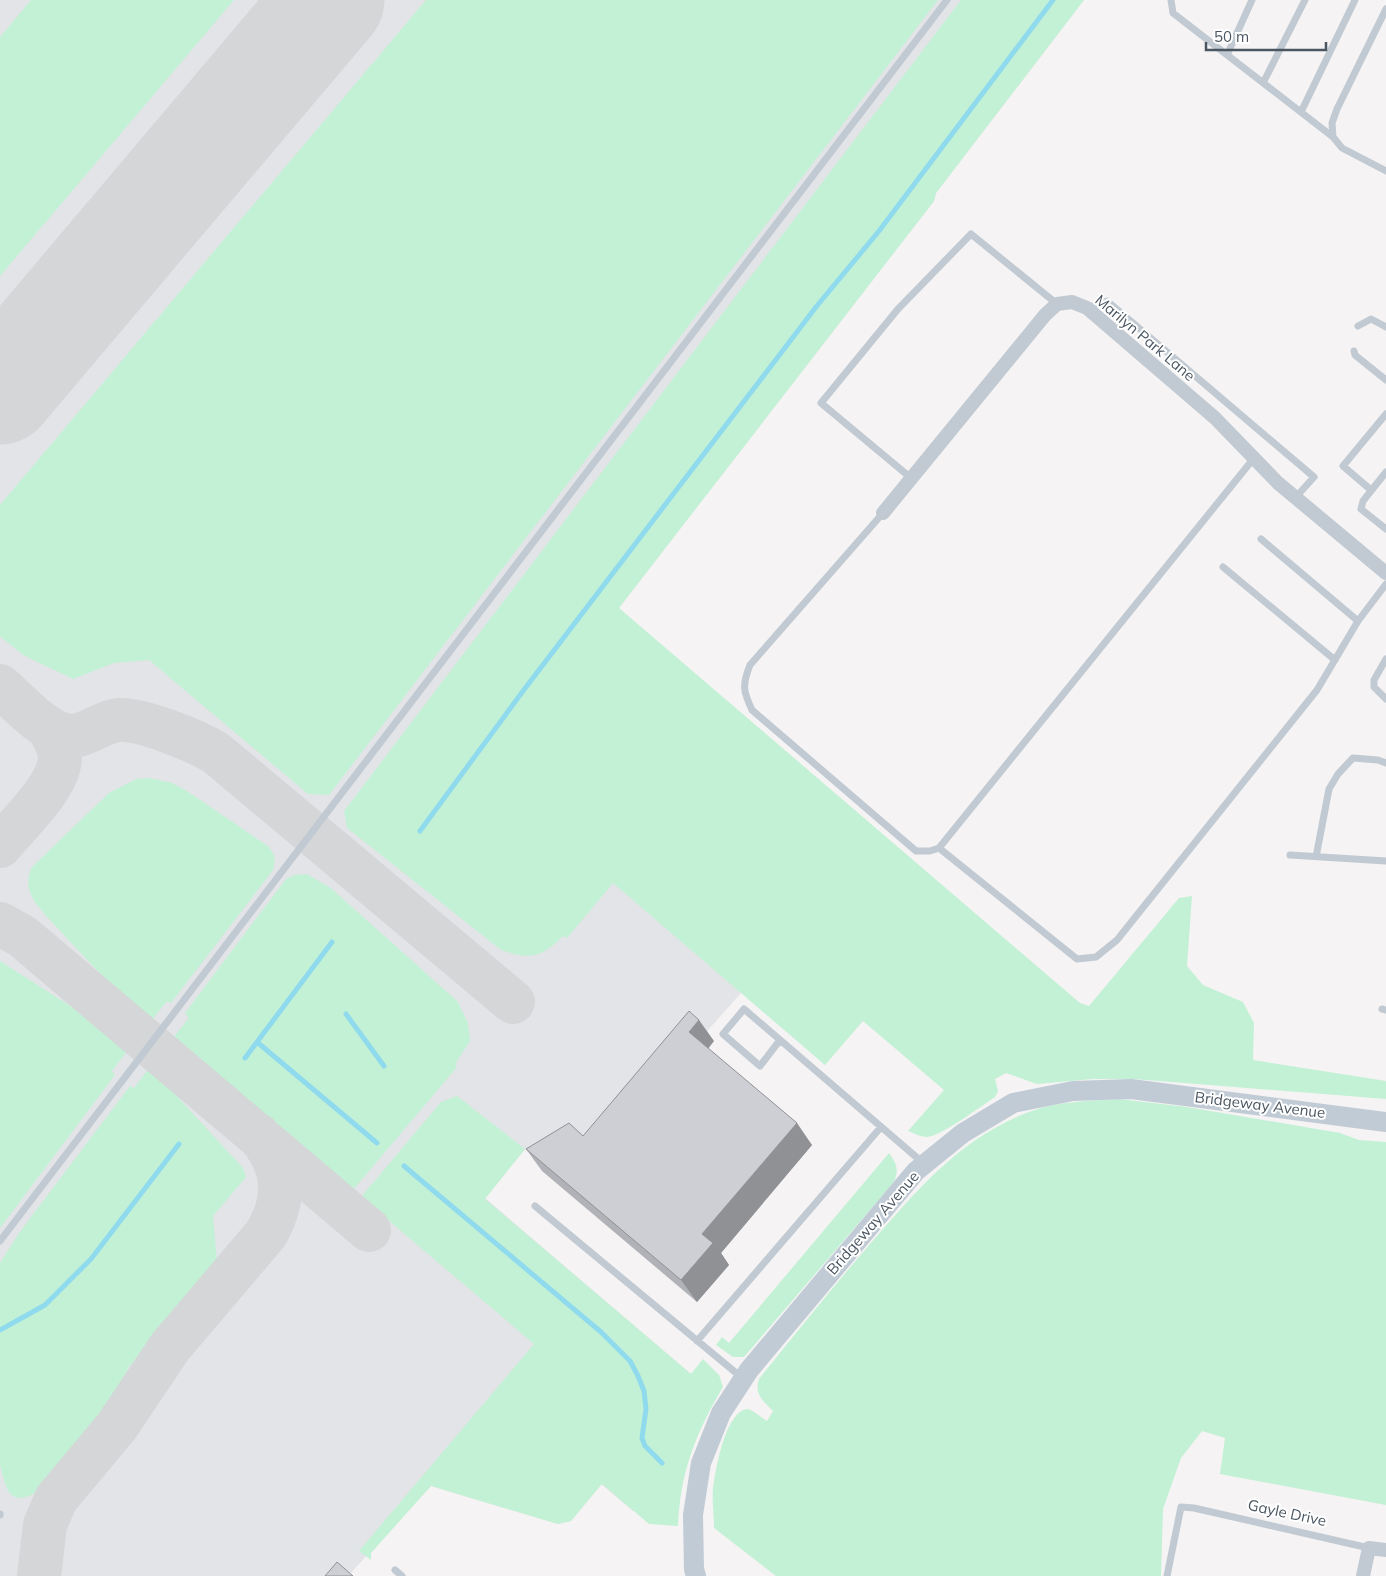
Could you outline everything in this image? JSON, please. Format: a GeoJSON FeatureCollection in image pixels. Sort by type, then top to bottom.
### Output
{"type":"FeatureCollection","features":[{"type":"Feature","properties":{"kind":"street","name":"Marilyn Park Lane"},"geometry":{"type":"LineString","coordinates":[[1057,304],[1072,302],[1087,308],[1215,418],[1296,497],[1386,573]]}},
{"type":"Feature","properties":{"kind":"street"},"geometry":{"type":"LineString","coordinates":[[883,513],[1045,315],[1057,304]]}},
{"type":"Feature","properties":{"kind":"street","name":"Bridgeway Avenue"},"geometry":{"type":"LineString","coordinates":[[696,1576],[694,1568],[693,1515],[701,1464],[721,1413],[743,1379],[910,1179],[963,1133],[1013,1103],[1072,1091],[1131,1089],[1386,1122]]}},
{"type":"Feature","properties":{"kind":"street"},"geometry":{"type":"LineString","coordinates":[[1363,1576],[1369,1548]]}},
{"type":"Feature","properties":{"kind":"street","name":"Gayle Drive"},"geometry":{"type":"LineString","coordinates":[[1369,1548],[1386,1550]]}},
{"type":"Feature","properties":{"kind":"lane"},"geometry":{"type":"LineString","coordinates":[[0,1241],[947,0]]}},
{"type":"Feature","properties":{"kind":"lane"},"geometry":{"type":"LineString","coordinates":[[1171,0],[1173,13],[1333,137],[1342,148],[1386,171]]}},
{"type":"Feature","properties":{"kind":"lane"},"geometry":{"type":"LineString","coordinates":[[1227,55],[1252,0]]}},
{"type":"Feature","properties":{"kind":"lane"},"geometry":{"type":"LineString","coordinates":[[1263,83],[1305,0]]}},
{"type":"Feature","properties":{"kind":"lane"},"geometry":{"type":"LineString","coordinates":[[1301,112],[1355,0]]}},
{"type":"Feature","properties":{"kind":"lane"},"geometry":{"type":"LineString","coordinates":[[1333,137],[1332,123],[1337,109],[1386,8]]}},
{"type":"Feature","properties":{"kind":"lane"},"geometry":{"type":"LineString","coordinates":[[911,478],[821,403],[898,309],[971,234],[1057,304]]}},
{"type":"Feature","properties":{"kind":"lane"},"geometry":{"type":"LineString","coordinates":[[1087,308],[1107,301],[1314,477],[1296,497]]}},
{"type":"Feature","properties":{"kind":"lane"},"geometry":{"type":"LineString","coordinates":[[1358,326],[1371,319],[1386,327]]}},
{"type":"Feature","properties":{"kind":"lane"},"geometry":{"type":"LineString","coordinates":[[1354,351],[1356,355],[1386,380]]}},
{"type":"Feature","properties":{"kind":"lane"},"geometry":{"type":"LineString","coordinates":[[1371,490],[1343,466],[1386,414]]}},
{"type":"Feature","properties":{"kind":"lane"},"geometry":{"type":"LineString","coordinates":[[883,513],[750,665],[743,682],[746,697],[752,710],[916,850],[930,851],[939,848],[1254,458]]}},
{"type":"Feature","properties":{"kind":"lane"},"geometry":{"type":"LineString","coordinates":[[1386,472],[1363,501],[1361,509],[1386,529]]}},
{"type":"Feature","properties":{"kind":"lane"},"geometry":{"type":"LineString","coordinates":[[1261,539],[1358,621]]}},
{"type":"Feature","properties":{"kind":"lane"},"geometry":{"type":"LineString","coordinates":[[1223,567],[1335,660]]}},
{"type":"Feature","properties":{"kind":"lane"},"geometry":{"type":"LineString","coordinates":[[939,848],[1077,959],[1096,957],[1124,932],[1318,690],[1358,621],[1386,584]]}},
{"type":"Feature","properties":{"kind":"lane"},"geometry":{"type":"LineString","coordinates":[[1386,659],[1374,680],[1374,686],[1386,699]]}},
{"type":"Feature","properties":{"kind":"lane"},"geometry":{"type":"LineString","coordinates":[[1316,857],[1329,789],[1338,774],[1353,758],[1378,760],[1386,763]]}},
{"type":"Feature","properties":{"kind":"lane"},"geometry":{"type":"LineString","coordinates":[[1290,855],[1386,861]]}},
{"type":"Feature","properties":{"kind":"lane"},"geometry":{"type":"LineString","coordinates":[[780,1040],[760,1066],[723,1034],[744,1009],[925,1164]]}},
{"type":"Feature","properties":{"kind":"lane"},"geometry":{"type":"LineString","coordinates":[[697,1341],[881,1127]]}},
{"type":"Feature","properties":{"kind":"lane"},"geometry":{"type":"LineString","coordinates":[[535,1206],[743,1379]]}},
{"type":"Feature","properties":{"kind":"lane","name":"Gayle Drive"},"geometry":{"type":"LineString","coordinates":[[1167,1576],[1181,1507],[1369,1548]]}},
{"type":"Feature","properties":{"kind":"lane"},"geometry":{"type":"LineString","coordinates":[[395,1570],[402,1576]]}},
{"type":"Feature","properties":{"kind":"shaded area"},"geometry":{"type":"Polygon","coordinates":[[[0,0],[1084,0],[936,193],[934,201],[552,694],[741,993],[569,1186],[525,1149],[485,1198],[691,1374],[633,1511],[601,1484],[571,1521],[558,1524],[431,1486],[348,1576],[0,1576],[0,0]]]}},
{"type":"Feature","properties":{"kind":"green space"},"geometry":{"type":"Polygon","coordinates":[[[31,0],[234,0],[0,276],[0,37],[31,0]]]}},
{"type":"Feature","properties":{"kind":"green space"},"geometry":{"type":"Polygon","coordinates":[[[426,0],[938,0],[329,795],[308,794],[149,660],[114,663],[73,679],[23,655],[0,636],[0,505],[426,0]]]}},
{"type":"Feature","properties":{"kind":"green space"},"geometry":{"type":"Polygon","coordinates":[[[961,0],[1084,0],[936,193],[934,201],[619,608],[1080,1003],[1089,1006],[1179,898],[1192,896],[1187,966],[1203,985],[1243,1002],[1254,1023],[1253,1060],[1386,1081],[1386,1099],[1134,1079],[1093,1079],[1037,1084],[1006,1073],[995,1079],[998,1091],[995,1097],[942,1132],[927,1137],[922,1136],[908,1131],[944,1090],[863,1021],[825,1065],[613,883],[567,938],[563,936],[542,953],[527,956],[520,955],[501,950],[347,828],[344,811],[961,0]]]}},
{"type":"Feature","properties":{"kind":"green space"},"geometry":{"type":"Polygon","coordinates":[[[150,778],[172,783],[187,791],[269,847],[275,860],[273,870],[171,1003],[167,1001],[151,1021],[106,980],[47,917],[32,897],[28,882],[32,867],[109,793],[136,779],[150,778]]]}},
{"type":"Feature","properties":{"kind":"green space"},"geometry":{"type":"Polygon","coordinates":[[[307,874],[332,889],[458,1002],[468,1023],[470,1041],[455,1064],[457,1067],[353,1190],[172,1039],[189,1018],[185,1013],[286,879],[295,875],[307,874]]]}},
{"type":"Feature","properties":{"kind":"green space"},"geometry":{"type":"Polygon","coordinates":[[[0,961],[89,1018],[128,1050],[112,1071],[115,1075],[0,1228],[0,961]]]}},
{"type":"Feature","properties":{"kind":"green space"},"geometry":{"type":"Polygon","coordinates":[[[150,1067],[243,1168],[246,1177],[213,1216],[217,1262],[128,1368],[120,1393],[39,1491],[21,1498],[15,1497],[8,1489],[0,1465],[0,1263],[19,1233],[130,1086],[134,1088],[150,1067]]]}},
{"type":"Feature","properties":{"kind":"green space"},"geometry":{"type":"Polygon","coordinates":[[[457,1096],[525,1149],[485,1199],[691,1374],[703,1359],[719,1375],[723,1387],[705,1420],[691,1454],[682,1488],[678,1526],[649,1524],[602,1484],[571,1521],[558,1524],[431,1486],[371,1553],[371,1560],[359,1551],[534,1344],[361,1197],[441,1102],[457,1096]]]}},
{"type":"Feature","properties":{"kind":"green space"},"geometry":{"type":"Polygon","coordinates":[[[1119,1099],[1187,1107],[1340,1133],[1359,1140],[1386,1142],[1386,1505],[1220,1474],[1225,1438],[1202,1431],[1181,1458],[1163,1509],[1161,1576],[776,1576],[714,1528],[713,1487],[717,1463],[733,1419],[740,1412],[749,1409],[767,1421],[773,1411],[759,1393],[759,1379],[905,1204],[961,1151],[1004,1123],[1040,1108],[1085,1101],[1119,1099]]]}},
{"type":"Feature","properties":{"kind":"green space"},"geometry":{"type":"Polygon","coordinates":[[[889,1153],[896,1167],[894,1182],[744,1357],[733,1357],[716,1345],[722,1337],[729,1343],[889,1153]]]}},
{"type":"Feature","properties":{"kind":"building"},"geometry":{"type":"Polygon","coordinates":[[[689,1011],[699,1020],[689,1032],[797,1123],[702,1234],[713,1243],[681,1280],[526,1149],[569,1123],[583,1136],[689,1011]]]}},
{"type":"Feature","properties":{"kind":"building"},"geometry":{"type":"Polygon","coordinates":[[[337,1562],[353,1576],[325,1576],[337,1562]]]}},
{"type":"Feature","properties":{"kind":"waterway"},"geometry":{"type":"LineString","coordinates":[[420,831],[523,691],[816,307],[879,231],[1053,0]]}},
{"type":"Feature","properties":{"kind":"waterway"},"geometry":{"type":"LineString","coordinates":[[245,1058],[332,942]]}},
{"type":"Feature","properties":{"kind":"waterway"},"geometry":{"type":"LineString","coordinates":[[346,1014],[384,1066]]}},
{"type":"Feature","properties":{"kind":"waterway"},"geometry":{"type":"LineString","coordinates":[[257,1042],[377,1143]]}},
{"type":"Feature","properties":{"kind":"waterway"},"geometry":{"type":"LineString","coordinates":[[0,1330],[45,1305],[91,1259],[179,1144]]}},
{"type":"Feature","properties":{"kind":"waterway"},"geometry":{"type":"LineString","coordinates":[[404,1166],[601,1332],[630,1361],[644,1391],[646,1409],[642,1438],[645,1446],[662,1463]]}},
{"type":"Feature","properties":{"kind":"taxiway"},"geometry":{"type":"LineString","coordinates":[[0,380],[21,365]]}},
{"type":"Feature","properties":{"kind":"taxiway"},"geometry":{"type":"LineString","coordinates":[[0,686],[39,721],[64,735],[78,735],[111,721],[128,720],[168,731],[216,753],[513,1002]]}},
{"type":"Feature","properties":{"kind":"taxiway"},"geometry":{"type":"LineString","coordinates":[[0,846],[37,804],[53,780],[60,757],[59,750],[49,729]]}},
{"type":"Feature","properties":{"kind":"taxiway"},"geometry":{"type":"LineString","coordinates":[[0,924],[22,936],[369,1230]]}},
{"type":"Feature","properties":{"kind":"taxiway"},"geometry":{"type":"LineString","coordinates":[[39,1576],[45,1525],[56,1499],[117,1426],[170,1347],[266,1234],[273,1221],[280,1195],[278,1171],[274,1159],[258,1135]]}},
{"type":"Feature","properties":{"kind":"runway"},"geometry":{"type":"LineString","coordinates":[[0,390],[330,0]]}}]}
